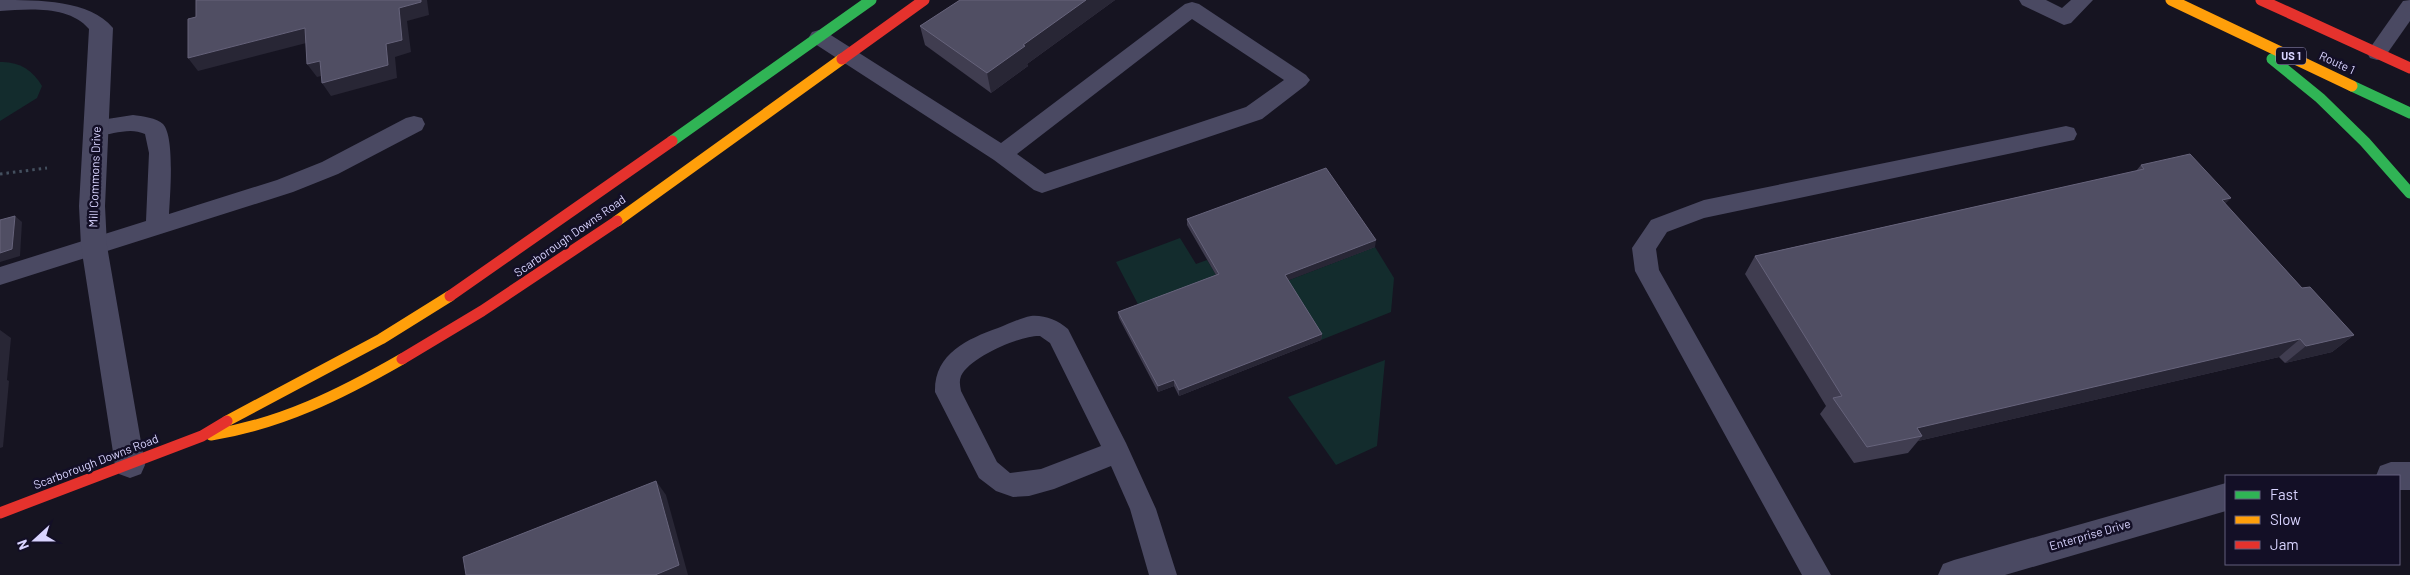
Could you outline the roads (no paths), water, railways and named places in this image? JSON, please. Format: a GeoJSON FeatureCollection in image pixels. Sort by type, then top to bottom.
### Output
{"type":"FeatureCollection","features":[{"type":"Feature","properties":{"kind":"street","name":"Scarborough Downs Road"},"geometry":{"type":"LineString","coordinates":[[0,513],[202,436],[262,401],[381,340],[461,290],[871,0]]}},
{"type":"Feature","properties":{"kind":"street","name":"Scarborough Downs Road"},"geometry":{"type":"LineString","coordinates":[[202,436],[254,430],[281,421],[343,392],[449,332],[555,264],[924,0]]}},
{"type":"Feature","properties":{"kind":"street","name":"Route 1"},"geometry":{"type":"LineString","coordinates":[[2171,0],[2410,113]]}},
{"type":"Feature","properties":{"kind":"street","name":"Route 1"},"geometry":{"type":"LineString","coordinates":[[2261,0],[2410,68]]}},
{"type":"Feature","properties":{"kind":"street","name":"Mill Commons Drive"},"geometry":{"type":"LineString","coordinates":[[0,4],[45,1],[63,3],[86,12],[100,24],[102,33],[92,206],[94,246],[130,465]]}},
{"type":"Feature","properties":{"kind":"street"},"geometry":{"type":"LineString","coordinates":[[2222,24],[2320,98],[2365,142],[2410,193]]}},
{"type":"Feature","properties":{"kind":"street","name":"Enterprise Drive"},"geometry":{"type":"LineString","coordinates":[[1954,575],[2225,496]]}},
{"type":"Feature","properties":{"kind":"lane"},"geometry":{"type":"LineString","coordinates":[[2029,0],[2064,18],[2083,0]]}},
{"type":"Feature","properties":{"kind":"lane"},"geometry":{"type":"LineString","coordinates":[[2377,53],[2410,6]]}},
{"type":"Feature","properties":{"kind":"lane"},"geometry":{"type":"LineString","coordinates":[[819,37],[1002,154],[1042,184],[1254,112],[1299,80],[1192,9],[1034,127],[1002,154]]}},
{"type":"Feature","properties":{"kind":"lane"},"geometry":{"type":"LineString","coordinates":[[96,128],[135,123],[147,125],[155,129],[160,154],[157,225]]}},
{"type":"Feature","properties":{"kind":"lane"},"geometry":{"type":"LineString","coordinates":[[0,276],[310,177],[414,124]]}},
{"type":"Feature","properties":{"kind":"lane"},"geometry":{"type":"LineString","coordinates":[[1817,575],[1648,271],[1644,248],[1659,226],[1704,208],[2066,134]]}},
{"type":"Feature","properties":{"kind":"lane"},"geometry":{"type":"LineString","coordinates":[[1117,451],[1036,482],[1017,486],[997,480],[988,470],[948,392],[946,383],[950,373],[967,353],[978,346],[1028,326],[1040,326],[1052,330],[1059,336],[1117,451],[1143,509],[1162,575]]}}]}
